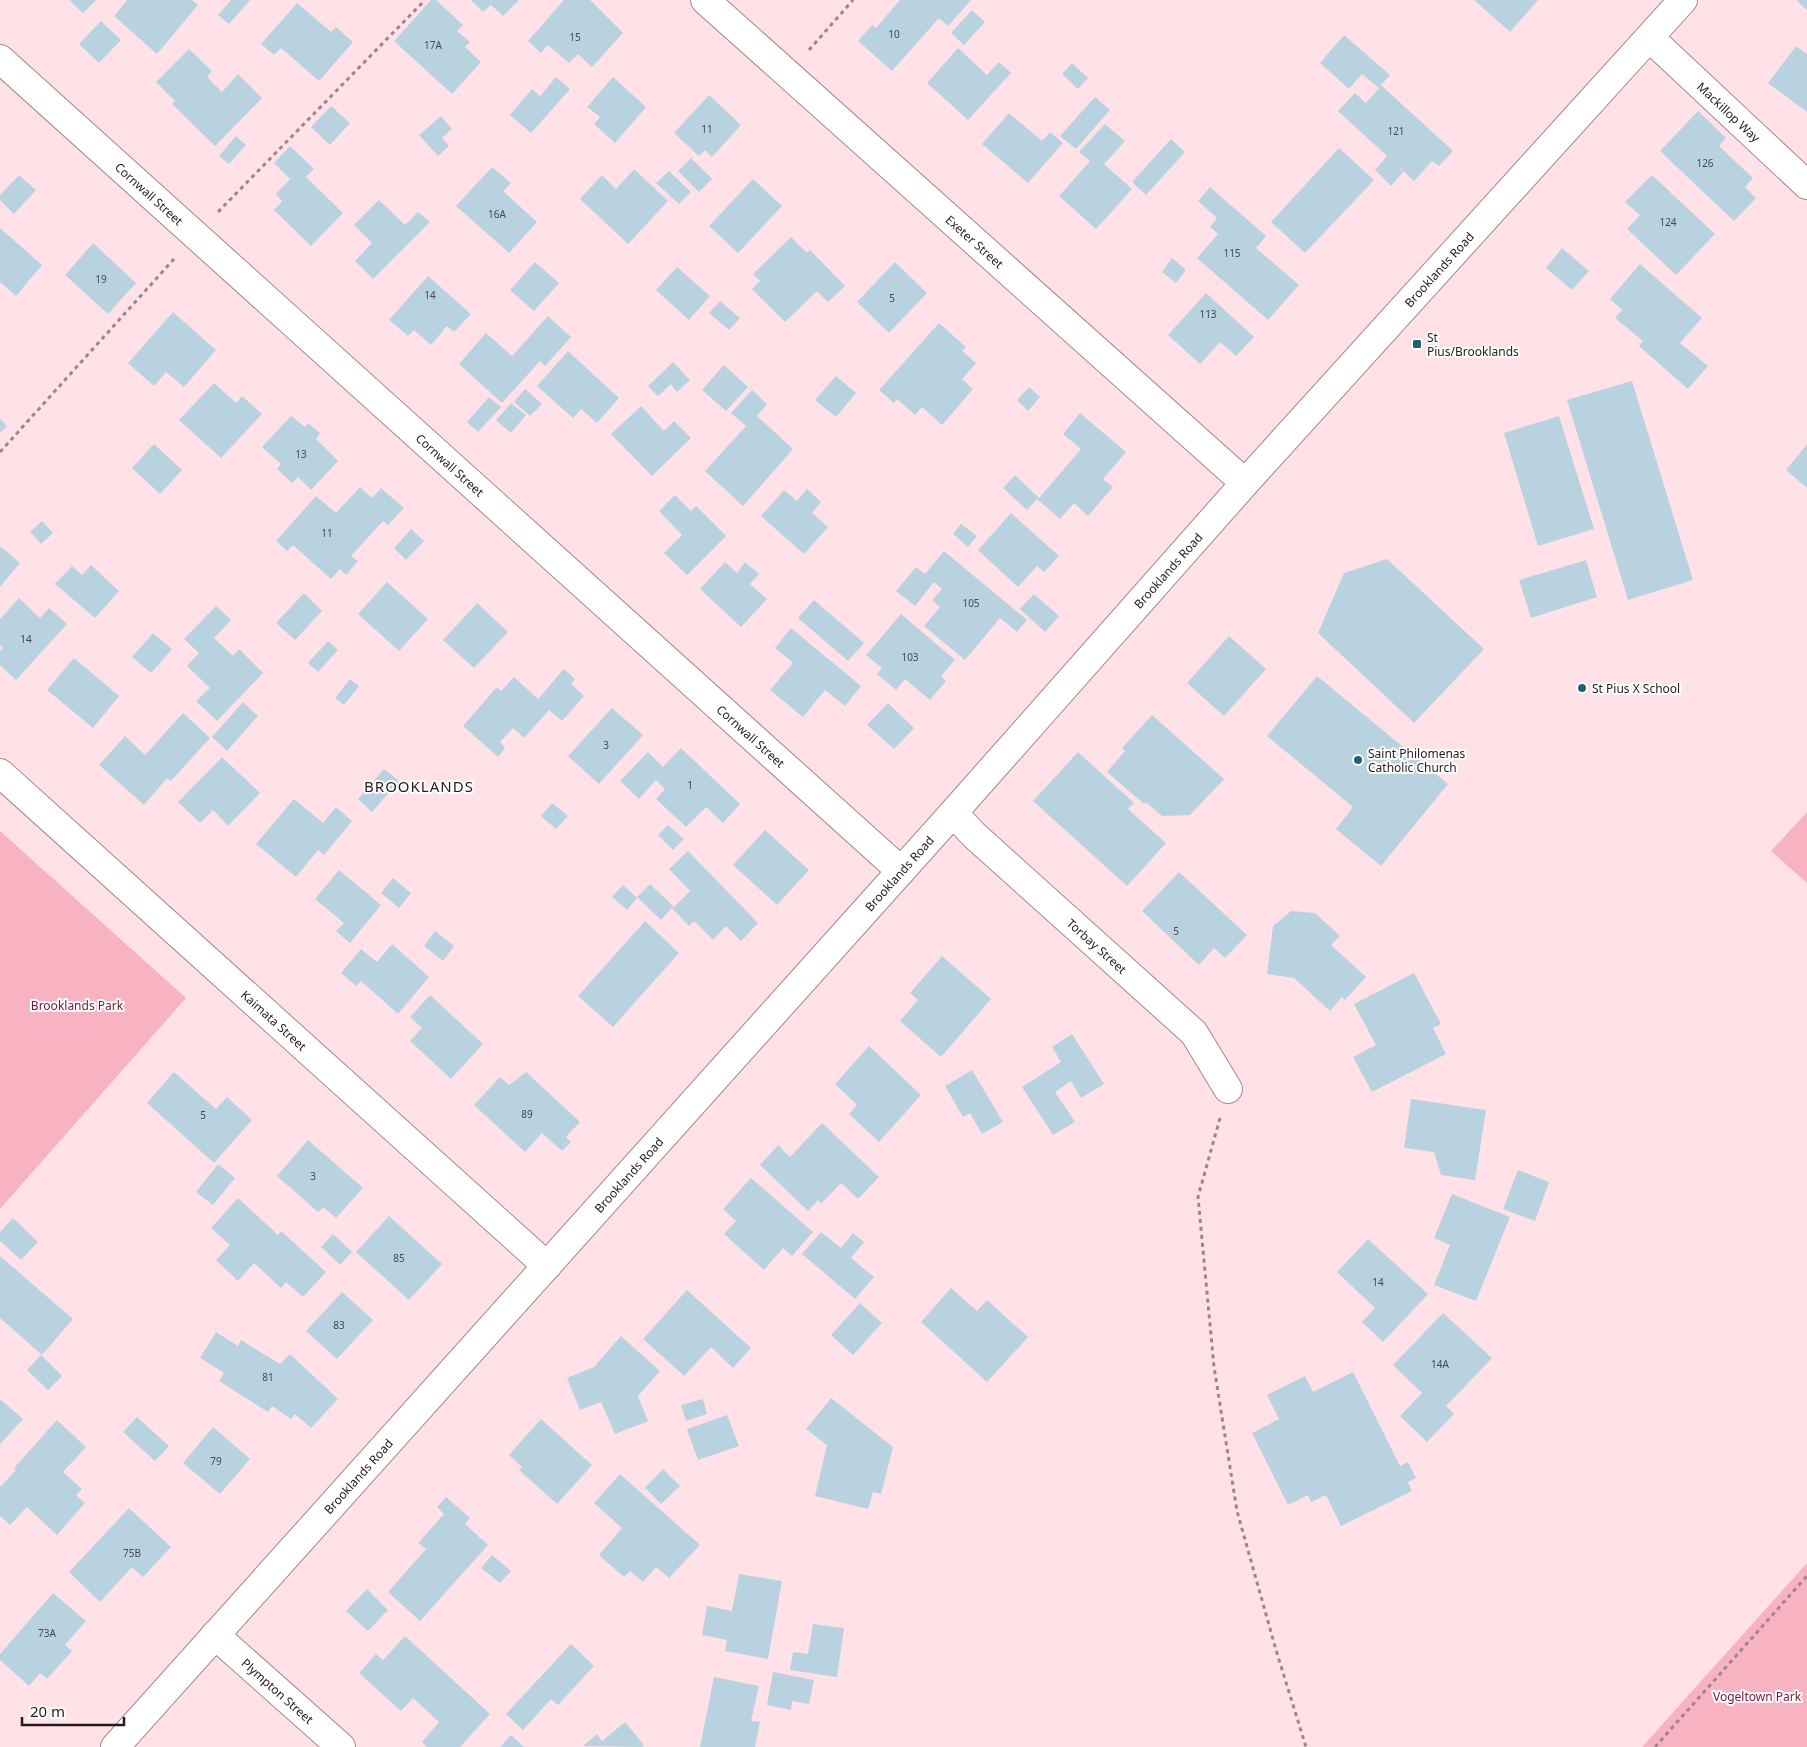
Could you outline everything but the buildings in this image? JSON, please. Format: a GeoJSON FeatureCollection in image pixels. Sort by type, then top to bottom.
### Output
{"type":"FeatureCollection","features":[{"type":"Feature","properties":{"kind":"street","name":"Exeter Street"},"geometry":{"type":"LineString","coordinates":[[705,0],[1245,484]]}},
{"type":"Feature","properties":{"kind":"street","name":"Brooklands Road"},"geometry":{"type":"LineString","coordinates":[[115,1747],[953,813],[1245,484],[1683,0]]}},
{"type":"Feature","properties":{"kind":"street","name":"Mackillop Way"},"geometry":{"type":"LineString","coordinates":[[1650,38],[1807,185]]}},
{"type":"Feature","properties":{"kind":"street","name":"Cornwall Street"},"geometry":{"type":"LineString","coordinates":[[0,59],[900,870]]}},
{"type":"Feature","properties":{"kind":"street","name":"Kaimata Street"},"geometry":{"type":"LineString","coordinates":[[0,774],[547,1266]]}},
{"type":"Feature","properties":{"kind":"street","name":"Torbay Street"},"geometry":{"type":"LineString","coordinates":[[953,813],[975,836],[1194,1034],[1228,1089]]}},
{"type":"Feature","properties":{"kind":"street","name":"Plympton Street"},"geometry":{"type":"LineString","coordinates":[[215,1636],[341,1747]]}},
{"type":"Feature","properties":{"kind":"path"},"geometry":{"type":"LineString","coordinates":[[788,74],[853,0]]}},
{"type":"Feature","properties":{"kind":"path"},"geometry":{"type":"LineString","coordinates":[[1228,1089],[1198,1197],[1214,1367],[1237,1511],[1276,1650],[1306,1747]]}},
{"type":"Feature","properties":{"kind":"path"},"geometry":{"type":"LineString","coordinates":[[1655,1747],[1807,1576]]}},
{"type":"Feature","properties":{"kind":"green space"},"geometry":{"type":"Polygon","coordinates":[[[1807,812],[1807,883],[1771,851],[1807,812]]]}},
{"type":"Feature","properties":{"kind":"green space","name":"Brooklands Park"},"geometry":{"type":"Polygon","coordinates":[[[0,831],[186,998],[0,1209],[0,831]]]}},
{"type":"Feature","properties":{"kind":"green space","name":"Vogeltown Park"},"geometry":{"type":"Polygon","coordinates":[[[1807,1563],[1807,1747],[1642,1747],[1807,1563]]]}},
{"type":"Feature","properties":{"kind":"place","name":"St Pius/Brooklands"},"geometry":{"type":"Point","coordinates":[1417,344]}},
{"type":"Feature","properties":{"kind":"place","name":"St Pius X School"},"geometry":{"type":"Point","coordinates":[1582,688]}},
{"type":"Feature","properties":{"kind":"place","name":"Saint Philomenas Catholic Church"},"geometry":{"type":"Point","coordinates":[1358,760]}},
{"type":"Feature","properties":{"kind":"district","name":"BROOKLANDS"},"geometry":{"type":"Point","coordinates":[419,786]}}]}
